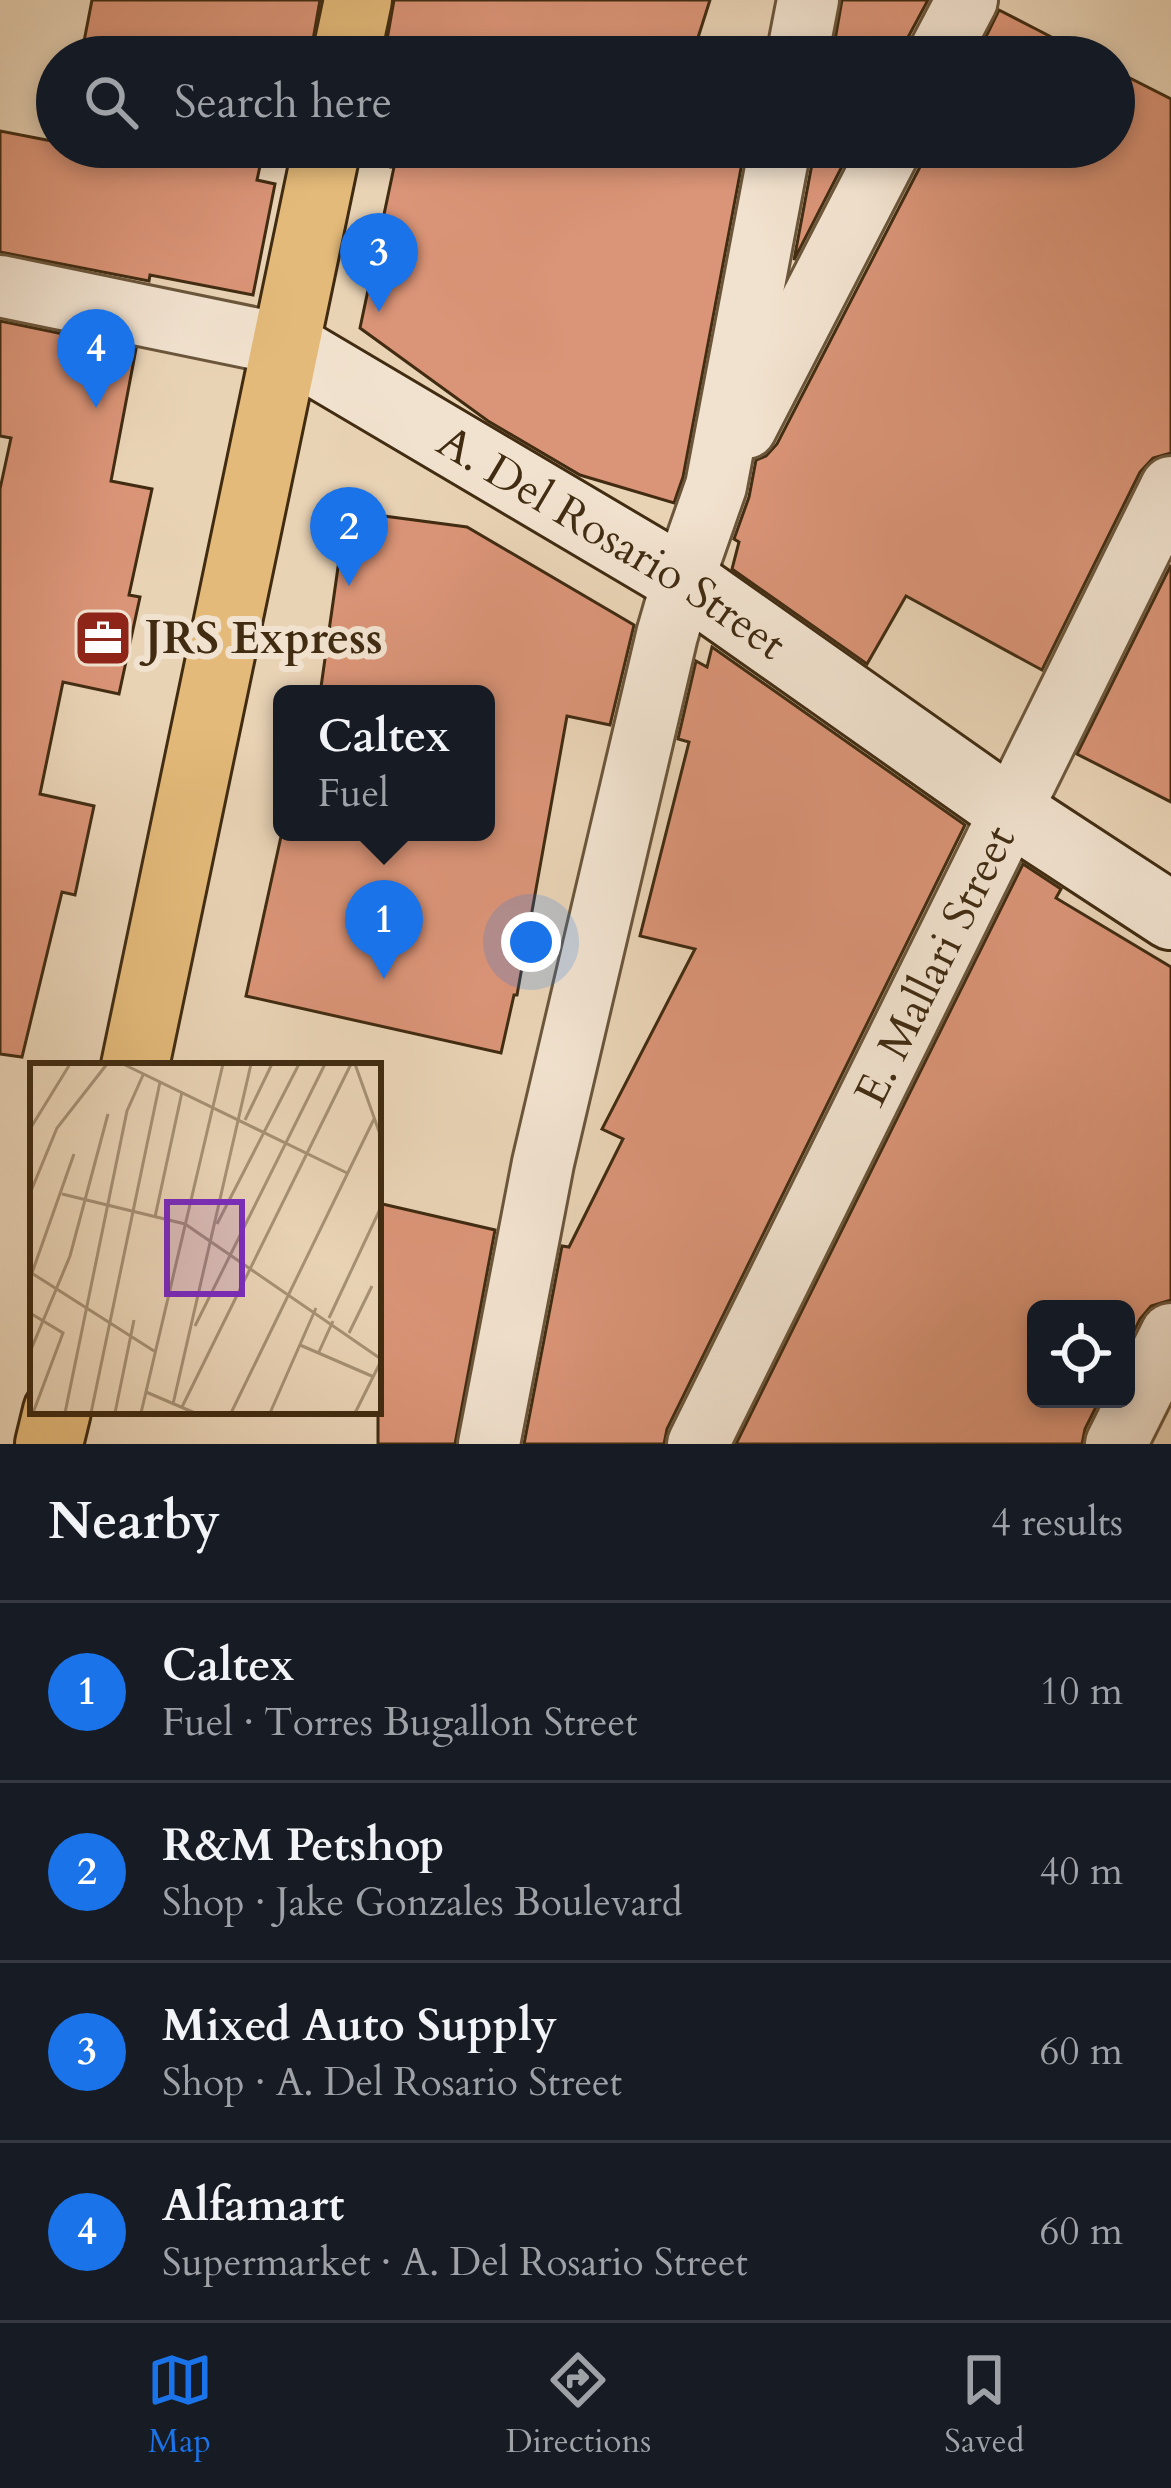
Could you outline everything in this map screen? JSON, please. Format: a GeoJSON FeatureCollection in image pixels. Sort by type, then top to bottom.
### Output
{"type":"FeatureCollection","features":[{"type":"Feature","properties":{"kind":"main road"},"geometry":{"type":"LineString","coordinates":[[350,36],[358,0]]}},
{"type":"Feature","properties":{"kind":"main road"},"geometry":{"type":"LineString","coordinates":[[136,1063],[323,168]]}},
{"type":"Feature","properties":{"kind":"main road"},"geometry":{"type":"LineString","coordinates":[[49,1444],[56,1414]]}},
{"type":"Feature","properties":{"kind":"street"},"geometry":{"type":"LineString","coordinates":[[800,36],[808,0]]}},
{"type":"Feature","properties":{"kind":"street"},"geometry":{"type":"LineString","coordinates":[[949,36],[967,0]]}},
{"type":"Feature","properties":{"kind":"street"},"geometry":{"type":"LineString","coordinates":[[716,486],[776,168]]}},
{"type":"Feature","properties":{"kind":"street"},"geometry":{"type":"LineString","coordinates":[[489,1444],[543,1163],[682,580],[716,486],[880,168]]}},
{"type":"Feature","properties":{"kind":"street","name":"A. Del Rosario Street"},"geometry":{"type":"LineString","coordinates":[[0,286],[286,345],[682,580],[1012,812],[1171,916]]}},
{"type":"Feature","properties":{"kind":"street","name":"E. Mallari Street"},"geometry":{"type":"LineString","coordinates":[[698,1444],[1171,488]]}},
{"type":"Feature","properties":{"kind":"street"},"geometry":{"type":"LineString","coordinates":[[1116,1444],[1171,1334]]}},
{"type":"Feature","properties":{"kind":"building"},"geometry":{"type":"Polygon","coordinates":[[[92,0],[320,0],[314,36],[85,36],[92,0]]]}},
{"type":"Feature","properties":{"kind":"building"},"geometry":{"type":"Polygon","coordinates":[[[394,0],[710,0],[699,36],[388,36],[394,0]]]}},
{"type":"Feature","properties":{"kind":"building"},"geometry":{"type":"Polygon","coordinates":[[[842,0],[928,0],[909,36],[836,36],[842,0]]]}},
{"type":"Feature","properties":{"kind":"building"},"geometry":{"type":"Polygon","coordinates":[[[999,10],[1049,36],[986,36],[999,10]]]}},
{"type":"Feature","properties":{"kind":"building"},"geometry":{"type":"Polygon","coordinates":[[[1135,81],[1171,99],[1171,453],[1153,458],[1140,472],[1042,670],[906,596],[867,664],[732,569],[739,542],[734,539],[756,460],[777,444],[919,168],[1135,168],[1135,81]]]}},
{"type":"Feature","properties":{"kind":"building"},"geometry":{"type":"Polygon","coordinates":[[[0,131],[36,138],[36,168],[260,168],[257,180],[275,184],[253,295],[150,275],[149,281],[0,252],[0,131]]]}},
{"type":"Feature","properties":{"kind":"building"},"geometry":{"type":"Polygon","coordinates":[[[394,168],[741,168],[683,477],[674,503],[580,475],[488,421],[360,328],[394,168]]]}},
{"type":"Feature","properties":{"kind":"building"},"geometry":{"type":"Polygon","coordinates":[[[811,168],[841,168],[794,260],[811,168]]]}},
{"type":"Feature","properties":{"kind":"building"},"geometry":{"type":"Polygon","coordinates":[[[0,321],[136,349],[111,481],[152,489],[129,595],[140,597],[119,694],[63,682],[40,794],[94,806],[75,895],[62,892],[22,1057],[0,1054],[0,489],[11,438],[0,436],[0,321]]]}},
{"type":"Feature","properties":{"kind":"building"},"geometry":{"type":"Polygon","coordinates":[[[346,511],[467,527],[634,625],[610,725],[567,716],[517,995],[501,1053],[246,996],[280,841],[495,841],[495,685],[321,685],[346,511]]]}},
{"type":"Feature","properties":{"kind":"building"},"geometry":{"type":"Polygon","coordinates":[[[1171,565],[1171,802],[1077,754],[1171,565]]]}},
{"type":"Feature","properties":{"kind":"building"},"geometry":{"type":"Polygon","coordinates":[[[712,647],[965,825],[667,1429],[664,1444],[524,1444],[562,1246],[569,1247],[623,1139],[602,1129],[695,949],[640,936],[689,742],[678,739],[696,661],[707,667],[712,647]]]}},
{"type":"Feature","properties":{"kind":"building"},"geometry":{"type":"Polygon","coordinates":[[[1023,864],[1061,889],[1056,898],[1171,967],[1171,1300],[1151,1306],[1135,1329],[1135,1300],[1027,1300],[1027,1408],[1096,1408],[1082,1444],[736,1444],[1023,864]]]}},
{"type":"Feature","properties":{"kind":"building"},"geometry":{"type":"Polygon","coordinates":[[[381,1204],[495,1230],[455,1444],[378,1444],[381,1204]]]}},
{"type":"Feature","properties":{"kind":"place","name":"Mixed Auto Supply"},"geometry":{"type":"Point","coordinates":[379,312]}},
{"type":"Feature","properties":{"kind":"place","name":"Alfamart"},"geometry":{"type":"Point","coordinates":[96,408]}},
{"type":"Feature","properties":{"kind":"place","name":"R&M Petshop"},"geometry":{"type":"Point","coordinates":[349,586]}},
{"type":"Feature","properties":{"kind":"place","name":"JRS Express"},"geometry":{"type":"Point","coordinates":[103,638]}},
{"type":"Feature","properties":{"kind":"place","name":"Caltex"},"geometry":{"type":"Point","coordinates":[384,979]}}]}
